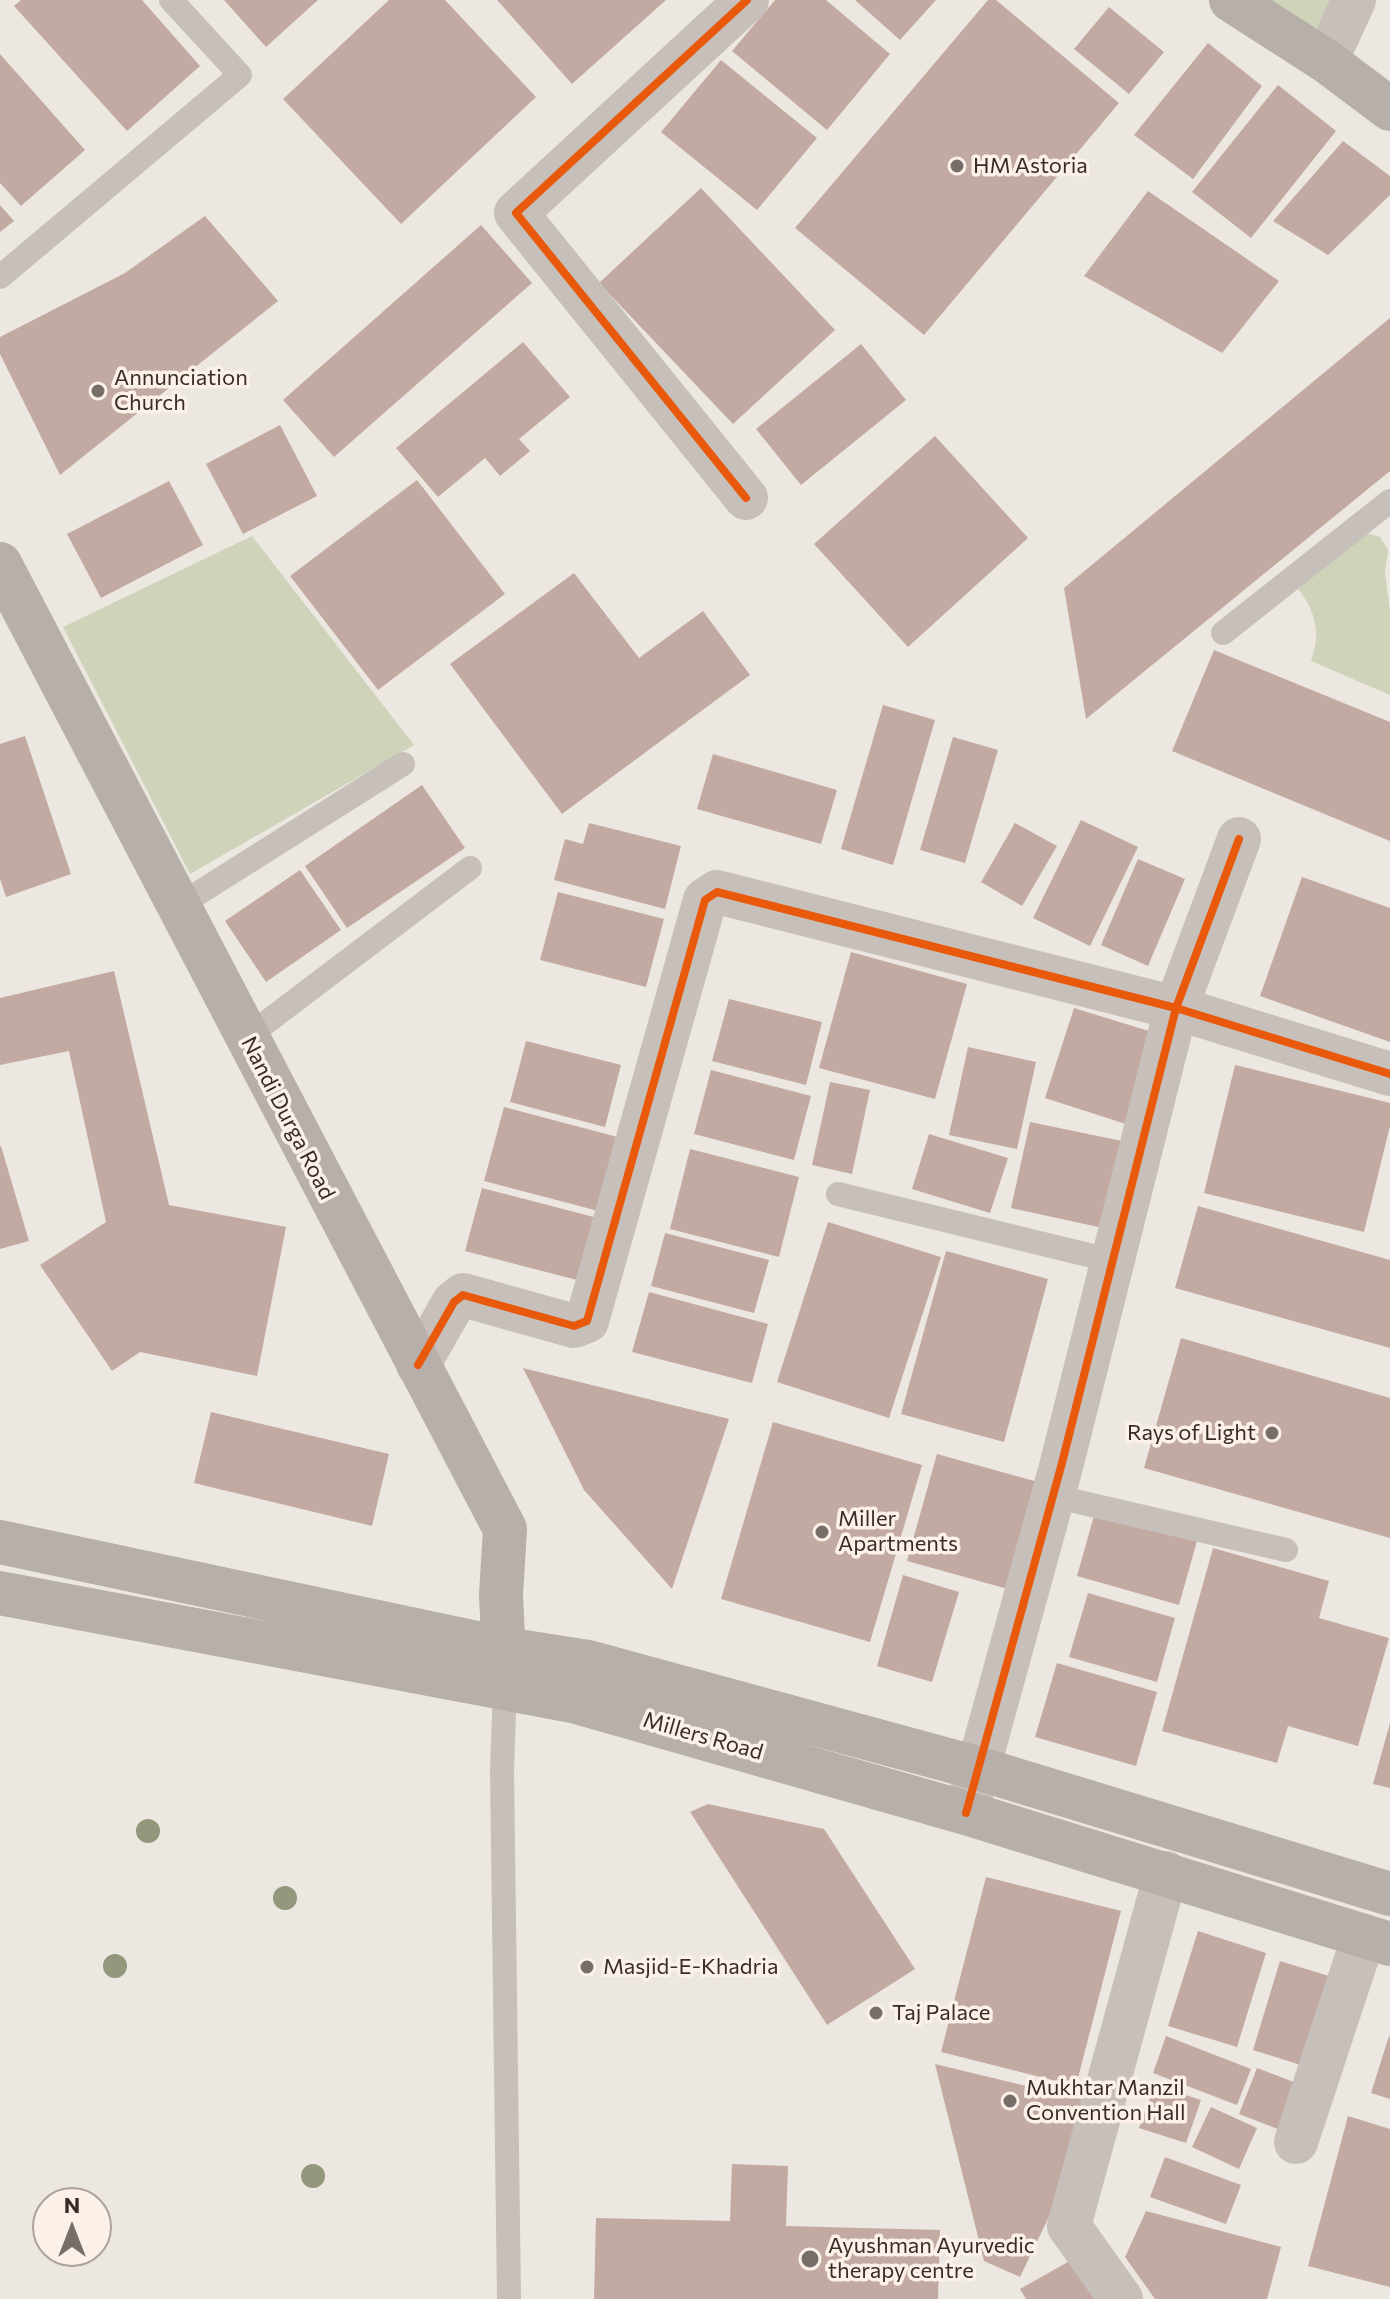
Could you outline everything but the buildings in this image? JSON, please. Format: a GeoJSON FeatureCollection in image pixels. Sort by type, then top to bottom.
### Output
{"type":"FeatureCollection","features":[{"type":"Feature","properties":{"kind":"main road"},"geometry":{"type":"LineString","coordinates":[[1231,0],[1326,61],[1390,109]]}},
{"type":"Feature","properties":{"kind":"main road","name":"Nandi Durga Road"},"geometry":{"type":"LineString","coordinates":[[0,564],[505,1529],[501,1595],[505,1668]]}},
{"type":"Feature","properties":{"kind":"main road","name":"Millers Road"},"geometry":{"type":"LineString","coordinates":[[0,1542],[505,1668],[577,1702],[966,1813],[1377,1940]]}},
{"type":"Feature","properties":{"kind":"main road","name":"Millers Road"},"geometry":{"type":"LineString","coordinates":[[0,1593],[505,1668],[588,1662],[977,1768],[1390,1894]]}},
{"type":"Feature","properties":{"kind":"street"},"geometry":{"type":"LineString","coordinates":[[746,498],[516,213],[747,0]]}},
{"type":"Feature","properties":{"kind":"street"},"geometry":{"type":"LineString","coordinates":[[1326,61],[1354,0]]}},
{"type":"Feature","properties":{"kind":"street"},"geometry":{"type":"LineString","coordinates":[[966,1813],[1053,1496],[1176,1008],[1239,839]]}},
{"type":"Feature","properties":{"kind":"street"},"geometry":{"type":"LineString","coordinates":[[418,1365],[454,1302],[463,1295],[574,1326],[587,1321],[705,900],[710,894],[726,892],[1176,1008],[1390,1074]]}},
{"type":"Feature","properties":{"kind":"street"},"geometry":{"type":"LineString","coordinates":[[1121,2299],[1069,2226],[1166,1873]]}},
{"type":"Feature","properties":{"kind":"street"},"geometry":{"type":"LineString","coordinates":[[1296,2142],[1377,1940]]}},
{"type":"Feature","properties":{"kind":"lane"},"geometry":{"type":"LineString","coordinates":[[0,277],[240,75],[171,0]]}},
{"type":"Feature","properties":{"kind":"lane"},"geometry":{"type":"LineString","coordinates":[[1223,633],[1390,501]]}},
{"type":"Feature","properties":{"kind":"lane"},"geometry":{"type":"LineString","coordinates":[[178,906],[403,764]]}},
{"type":"Feature","properties":{"kind":"lane"},"geometry":{"type":"LineString","coordinates":[[247,1037],[470,868]]}},
{"type":"Feature","properties":{"kind":"lane"},"geometry":{"type":"LineString","coordinates":[[838,1194],[1113,1261]]}},
{"type":"Feature","properties":{"kind":"lane"},"geometry":{"type":"LineString","coordinates":[[1053,1496],[1286,1550]]}},
{"type":"Feature","properties":{"kind":"lane"},"geometry":{"type":"LineString","coordinates":[[505,1668],[502,1769],[509,2299]]}},
{"type":"Feature","properties":{"kind":"green space"},"geometry":{"type":"Polygon","coordinates":[[[1257,0],[1333,0],[1317,40],[1257,0]]]}},
{"type":"Feature","properties":{"kind":"green space"},"geometry":{"type":"Polygon","coordinates":[[[1366,533],[1380,537],[1388,550],[1385,573],[1390,610],[1390,695],[1311,661],[1316,641],[1315,623],[1298,589],[1352,541],[1366,533]]]}},
{"type":"Feature","properties":{"kind":"green space"},"geometry":{"type":"Polygon","coordinates":[[[252,536],[414,745],[190,874],[63,627],[252,536]]]}},
{"type":"Feature","properties":{"kind":"cycle path"},"geometry":{"type":"LineString","coordinates":[[746,498],[516,213],[747,0]]}},
{"type":"Feature","properties":{"kind":"cycle path"},"geometry":{"type":"LineString","coordinates":[[966,1813],[1062,1463],[1176,1008],[1239,839]]}},
{"type":"Feature","properties":{"kind":"cycle path"},"geometry":{"type":"LineString","coordinates":[[418,1365],[454,1302],[463,1295],[574,1326],[587,1321],[705,900],[717,892],[1176,1008],[1390,1074]]}},
{"type":"Feature","properties":{"kind":"place","name":"HM Astoria"},"geometry":{"type":"Point","coordinates":[957,166]}},
{"type":"Feature","properties":{"kind":"place","name":"Annunciation Church"},"geometry":{"type":"Point","coordinates":[98,391]}},
{"type":"Feature","properties":{"kind":"place","name":"Rays of Light"},"geometry":{"type":"Point","coordinates":[1272,1433]}},
{"type":"Feature","properties":{"kind":"place","name":"Miller Apartments"},"geometry":{"type":"Point","coordinates":[822,1532]}},
{"type":"Feature","properties":{"kind":"place","name":"Masjid-E-Khadria"},"geometry":{"type":"Point","coordinates":[587,1967]}},
{"type":"Feature","properties":{"kind":"place","name":"Taj Palace"},"geometry":{"type":"Point","coordinates":[876,2013]}},
{"type":"Feature","properties":{"kind":"place","name":"Mukhtar Manzil Convention Hall"},"geometry":{"type":"Point","coordinates":[1010,2101]}},
{"type":"Feature","properties":{"kind":"place","name":"Ayushman Ayurvedic therapy centre"},"geometry":{"type":"Point","coordinates":[810,2259]}}]}
